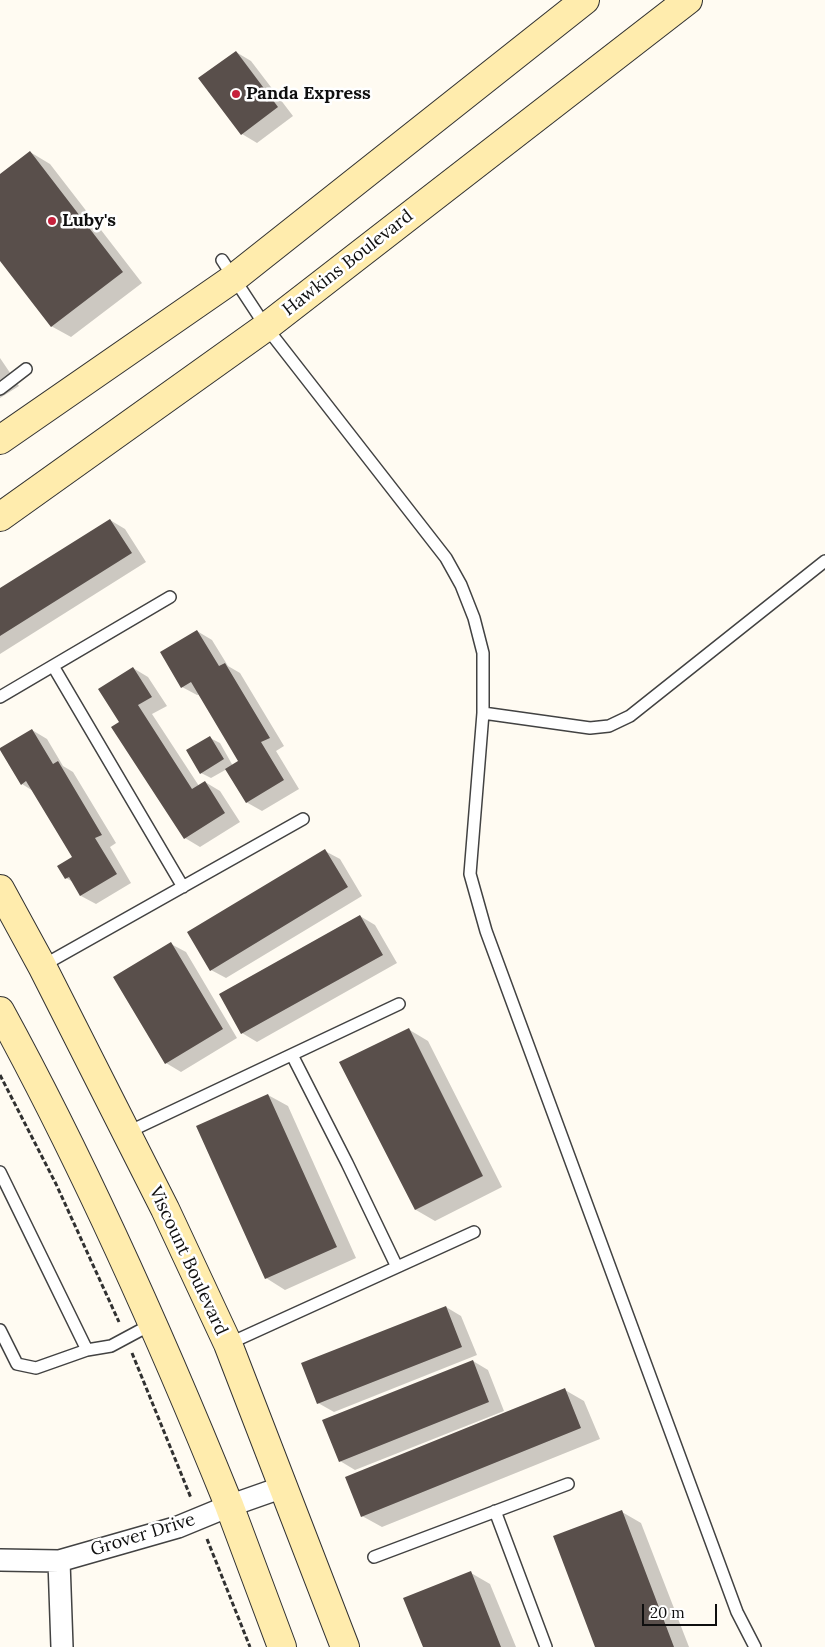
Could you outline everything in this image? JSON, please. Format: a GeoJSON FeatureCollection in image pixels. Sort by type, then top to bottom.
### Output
{"type":"FeatureCollection","features":[{"type":"Feature","properties":{"kind":"main road"},"geometry":{"type":"LineString","coordinates":[[0,440],[585,0]]}},
{"type":"Feature","properties":{"kind":"main road","name":"Hawkins Boulevard"},"geometry":{"type":"LineString","coordinates":[[0,517],[266,326],[688,0]]}},
{"type":"Feature","properties":{"kind":"main road","name":"Viscount Boulevard"},"geometry":{"type":"LineString","coordinates":[[0,890],[42,966],[165,1209],[228,1344],[345,1647]]}},
{"type":"Feature","properties":{"kind":"main road"},"geometry":{"type":"LineString","coordinates":[[0,1011],[34,1074],[131,1274],[229,1506],[282,1647]]}},
{"type":"Feature","properties":{"kind":"street","name":"Grover Drive"},"geometry":{"type":"LineString","coordinates":[[0,1560],[59,1561],[178,1526],[283,1487]]}},
{"type":"Feature","properties":{"kind":"street"},"geometry":{"type":"LineString","coordinates":[[59,1561],[62,1647]]}},
{"type":"Feature","properties":{"kind":"lane"},"geometry":{"type":"LineString","coordinates":[[228,269],[266,326],[446,558],[461,585],[474,618],[483,653],[483,713],[470,874],[484,924],[737,1612],[754,1647]]}},
{"type":"Feature","properties":{"kind":"lane"},"geometry":{"type":"LineString","coordinates":[[0,388],[26,369]]}},
{"type":"Feature","properties":{"kind":"lane"},"geometry":{"type":"LineString","coordinates":[[483,713],[590,728],[610,726],[630,716],[825,561]]}},
{"type":"Feature","properties":{"kind":"lane"},"geometry":{"type":"LineString","coordinates":[[0,697],[170,596]]}},
{"type":"Feature","properties":{"kind":"lane"},"geometry":{"type":"LineString","coordinates":[[53,666],[183,887]]}},
{"type":"Feature","properties":{"kind":"lane"},"geometry":{"type":"LineString","coordinates":[[42,966],[304,819]]}},
{"type":"Feature","properties":{"kind":"lane"},"geometry":{"type":"LineString","coordinates":[[126,1133],[399,1004]]}},
{"type":"Feature","properties":{"kind":"lane"},"geometry":{"type":"LineString","coordinates":[[292,1055],[397,1267]]}},
{"type":"Feature","properties":{"kind":"lane"},"geometry":{"type":"LineString","coordinates":[[0,1172],[87,1350]]}},
{"type":"Feature","properties":{"kind":"lane"},"geometry":{"type":"LineString","coordinates":[[228,1344],[474,1232]]}},
{"type":"Feature","properties":{"kind":"lane"},"geometry":{"type":"LineString","coordinates":[[0,1330],[17,1364],[36,1368],[87,1350],[111,1346],[152,1324]]}},
{"type":"Feature","properties":{"kind":"lane"},"geometry":{"type":"LineString","coordinates":[[374,1557],[568,1484]]}},
{"type":"Feature","properties":{"kind":"lane"},"geometry":{"type":"LineString","coordinates":[[495,1512],[546,1647]]}},
{"type":"Feature","properties":{"kind":"building"},"geometry":{"type":"Polygon","coordinates":[[[236,51],[278,107],[241,135],[198,78],[236,51]]]}},
{"type":"Feature","properties":{"kind":"building"},"geometry":{"type":"Polygon","coordinates":[[[30,151],[123,272],[51,327],[0,261],[0,174],[30,151]]]}},
{"type":"Feature","properties":{"kind":"building"},"geometry":{"type":"Polygon","coordinates":[[[110,519],[132,553],[0,636],[0,588],[110,519]]]}},
{"type":"Feature","properties":{"kind":"building"},"geometry":{"type":"Polygon","coordinates":[[[197,630],[219,666],[225,663],[270,738],[261,742],[284,780],[246,803],[225,769],[238,761],[191,682],[181,688],[160,652],[197,630]]]}},
{"type":"Feature","properties":{"kind":"building"},"geometry":{"type":"Polygon","coordinates":[[[133,667],[152,697],[138,705],[192,789],[205,781],[225,813],[184,839],[111,727],[119,722],[98,689],[133,667]]]}},
{"type":"Feature","properties":{"kind":"building"},"geometry":{"type":"Polygon","coordinates":[[[32,729],[53,764],[58,761],[102,835],[95,838],[117,874],[80,896],[69,877],[65,879],[57,866],[72,857],[26,781],[21,785],[0,750],[0,748],[32,729]]]}},
{"type":"Feature","properties":{"kind":"building"},"geometry":{"type":"Polygon","coordinates":[[[210,736],[224,759],[200,774],[186,750],[210,736]]]}},
{"type":"Feature","properties":{"kind":"building"},"geometry":{"type":"Polygon","coordinates":[[[325,849],[348,887],[210,971],[187,932],[325,849]]]}},
{"type":"Feature","properties":{"kind":"building"},"geometry":{"type":"Polygon","coordinates":[[[360,915],[383,955],[241,1034],[219,994],[360,915]]]}},
{"type":"Feature","properties":{"kind":"building"},"geometry":{"type":"Polygon","coordinates":[[[171,942],[223,1029],[165,1064],[113,977],[171,942]]]}},
{"type":"Feature","properties":{"kind":"building"},"geometry":{"type":"Polygon","coordinates":[[[409,1028],[483,1176],[415,1210],[339,1062],[409,1028]]]}},
{"type":"Feature","properties":{"kind":"building"},"geometry":{"type":"Polygon","coordinates":[[[268,1094],[337,1247],[265,1279],[196,1126],[268,1094]]]}},
{"type":"Feature","properties":{"kind":"building"},"geometry":{"type":"Polygon","coordinates":[[[446,1306],[462,1347],[317,1404],[301,1363],[446,1306]]]}},
{"type":"Feature","properties":{"kind":"building"},"geometry":{"type":"Polygon","coordinates":[[[473,1360],[489,1402],[339,1462],[322,1420],[473,1360]]]}},
{"type":"Feature","properties":{"kind":"building"},"geometry":{"type":"Polygon","coordinates":[[[565,1388],[581,1428],[361,1517],[345,1477],[565,1388]]]}},
{"type":"Feature","properties":{"kind":"building"},"geometry":{"type":"Polygon","coordinates":[[[622,1510],[674,1647],[595,1647],[553,1536],[622,1510]]]}},
{"type":"Feature","properties":{"kind":"building"},"geometry":{"type":"Polygon","coordinates":[[[471,1571],[501,1647],[423,1647],[403,1598],[471,1571]]]}},
{"type":"Feature","properties":{"kind":"place","name":"Panda Express"},"geometry":{"type":"Point","coordinates":[236,94]}},
{"type":"Feature","properties":{"kind":"place","name":"Luby's"},"geometry":{"type":"Point","coordinates":[52,221]}}]}
